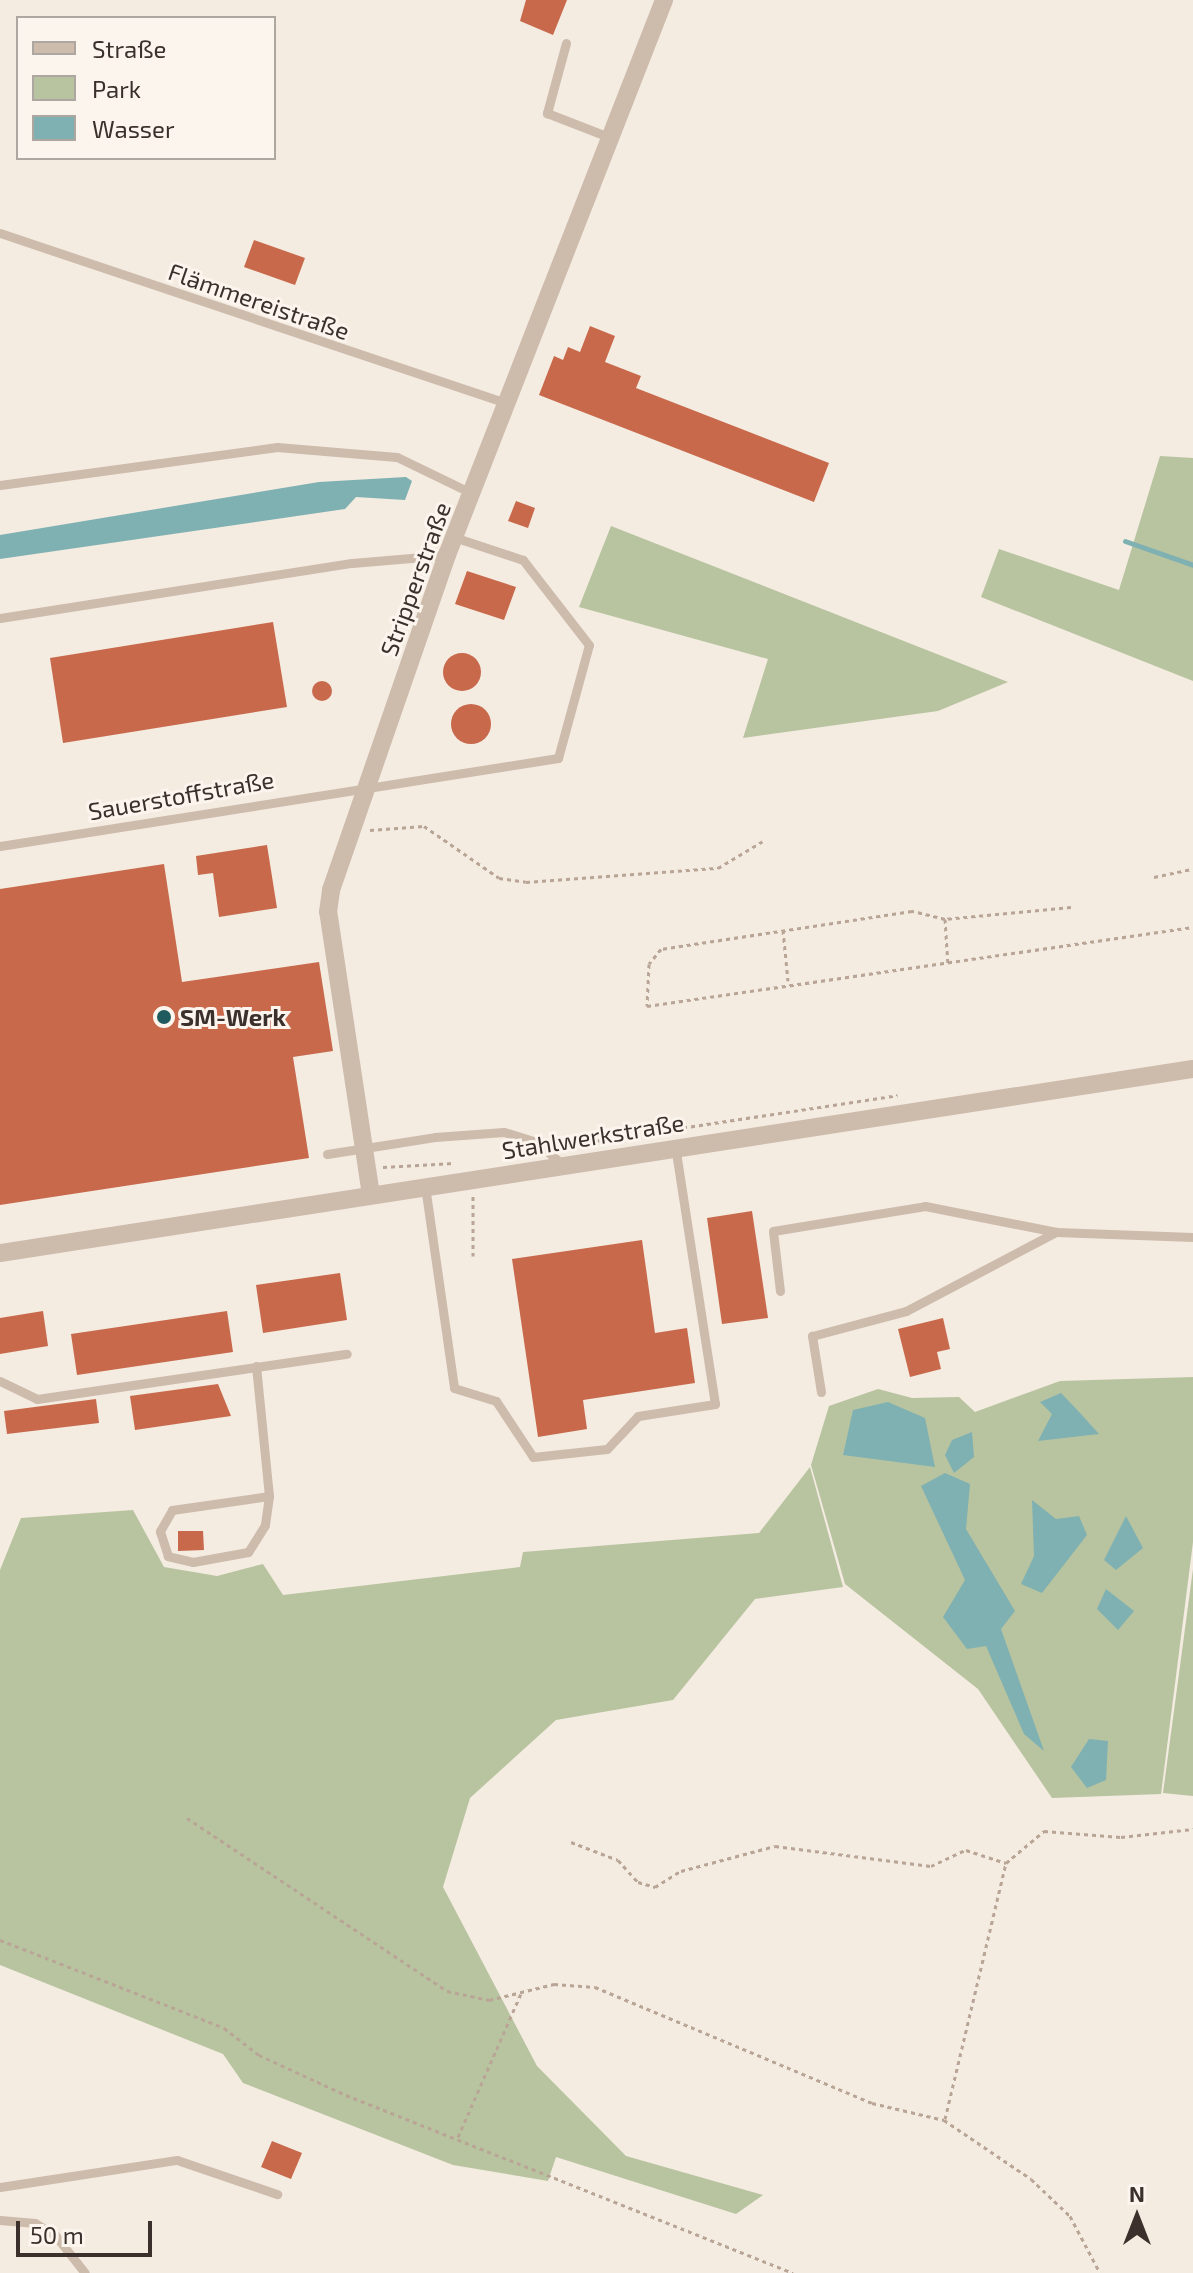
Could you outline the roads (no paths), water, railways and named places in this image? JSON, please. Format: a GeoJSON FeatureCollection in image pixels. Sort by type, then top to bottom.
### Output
{"type":"FeatureCollection","features":[{"type":"Feature","properties":{"kind":"street","name":"Stripperstraße"},"geometry":{"type":"LineString","coordinates":[[371,1195],[328,912],[351,833],[447,555],[664,0]]}},
{"type":"Feature","properties":{"kind":"street","name":"Stahlwerkstraße"},"geometry":{"type":"LineString","coordinates":[[0,1253],[1193,1069]]}},
{"type":"Feature","properties":{"kind":"lane"},"geometry":{"type":"LineString","coordinates":[[566,43],[547,113],[611,138]]}},
{"type":"Feature","properties":{"kind":"lane","name":"Flämmereistraße"},"geometry":{"type":"LineString","coordinates":[[0,233],[506,403]]}},
{"type":"Feature","properties":{"kind":"lane"},"geometry":{"type":"LineString","coordinates":[[0,485],[277,447],[397,457],[471,493]]}},
{"type":"Feature","properties":{"kind":"lane","name":"Sauerstoffstraße"},"geometry":{"type":"LineString","coordinates":[[0,846],[368,784],[558,758],[589,645],[523,560],[454,537]]}},
{"type":"Feature","properties":{"kind":"lane"},"geometry":{"type":"LineString","coordinates":[[0,618],[352,563],[447,555]]}},
{"type":"Feature","properties":{"kind":"lane"},"geometry":{"type":"LineString","coordinates":[[327,1154],[435,1137],[504,1132],[536,1142],[563,1164]]}},
{"type":"Feature","properties":{"kind":"lane"},"geometry":{"type":"LineString","coordinates":[[425,1186],[454,1388],[496,1401],[533,1457],[607,1449],[638,1416],[715,1404],[675,1147]]}},
{"type":"Feature","properties":{"kind":"lane"},"geometry":{"type":"LineString","coordinates":[[780,1291],[773,1231],[925,1206],[1056,1232],[1193,1237]]}},
{"type":"Feature","properties":{"kind":"lane"},"geometry":{"type":"LineString","coordinates":[[821,1392],[812,1336],[906,1311],[1056,1232]]}},
{"type":"Feature","properties":{"kind":"lane"},"geometry":{"type":"LineString","coordinates":[[0,1381],[37,1399],[347,1354]]}},
{"type":"Feature","properties":{"kind":"lane"},"geometry":{"type":"LineString","coordinates":[[256,1366],[269,1496],[265,1525],[248,1552],[193,1562],[168,1556],[160,1531],[172,1510],[269,1496]]}},
{"type":"Feature","properties":{"kind":"lane"},"geometry":{"type":"LineString","coordinates":[[0,2187],[177,2160],[277,2194]]}},
{"type":"Feature","properties":{"kind":"lane"},"geometry":{"type":"LineString","coordinates":[[0,2220],[35,2223],[55,2235],[85,2273]]}},
{"type":"Feature","properties":{"kind":"water"},"geometry":{"type":"Polygon","coordinates":[[[406,477],[412,481],[405,500],[356,497],[345,509],[0,559],[0,535],[319,482],[406,477]]]}},
{"type":"Feature","properties":{"kind":"water"},"geometry":{"type":"Polygon","coordinates":[[[1061,1393],[1099,1434],[1038,1441],[1052,1414],[1040,1402],[1061,1393]]]}},
{"type":"Feature","properties":{"kind":"water"},"geometry":{"type":"Polygon","coordinates":[[[888,1402],[925,1418],[935,1467],[843,1455],[853,1410],[888,1402]]]}},
{"type":"Feature","properties":{"kind":"water"},"geometry":{"type":"Polygon","coordinates":[[[972,1432],[974,1457],[954,1473],[945,1455],[952,1440],[972,1432]]]}},
{"type":"Feature","properties":{"kind":"water"},"geometry":{"type":"Polygon","coordinates":[[[945,1473],[970,1484],[966,1529],[1015,1611],[1001,1629],[1044,1751],[1024,1734],[986,1646],[967,1649],[943,1617],[965,1580],[921,1486],[945,1473]]]}},
{"type":"Feature","properties":{"kind":"water"},"geometry":{"type":"Polygon","coordinates":[[[1032,1500],[1056,1519],[1079,1516],[1087,1535],[1042,1593],[1021,1584],[1034,1556],[1032,1500]]]}},
{"type":"Feature","properties":{"kind":"water"},"geometry":{"type":"Polygon","coordinates":[[[1126,1516],[1143,1548],[1116,1570],[1104,1560],[1126,1516]]]}},
{"type":"Feature","properties":{"kind":"water"},"geometry":{"type":"Polygon","coordinates":[[[1106,1589],[1134,1611],[1118,1630],[1097,1609],[1106,1589]]]}},
{"type":"Feature","properties":{"kind":"water"},"geometry":{"type":"Polygon","coordinates":[[[1089,1739],[1108,1741],[1106,1780],[1087,1788],[1071,1767],[1089,1739]]]}},
{"type":"Feature","properties":{"kind":"waterway"},"geometry":{"type":"LineString","coordinates":[[1125,541],[1193,565]]}},
{"type":"Feature","properties":{"kind":"place","name":"SM-Werk"},"geometry":{"type":"Point","coordinates":[164,1017]}}]}
